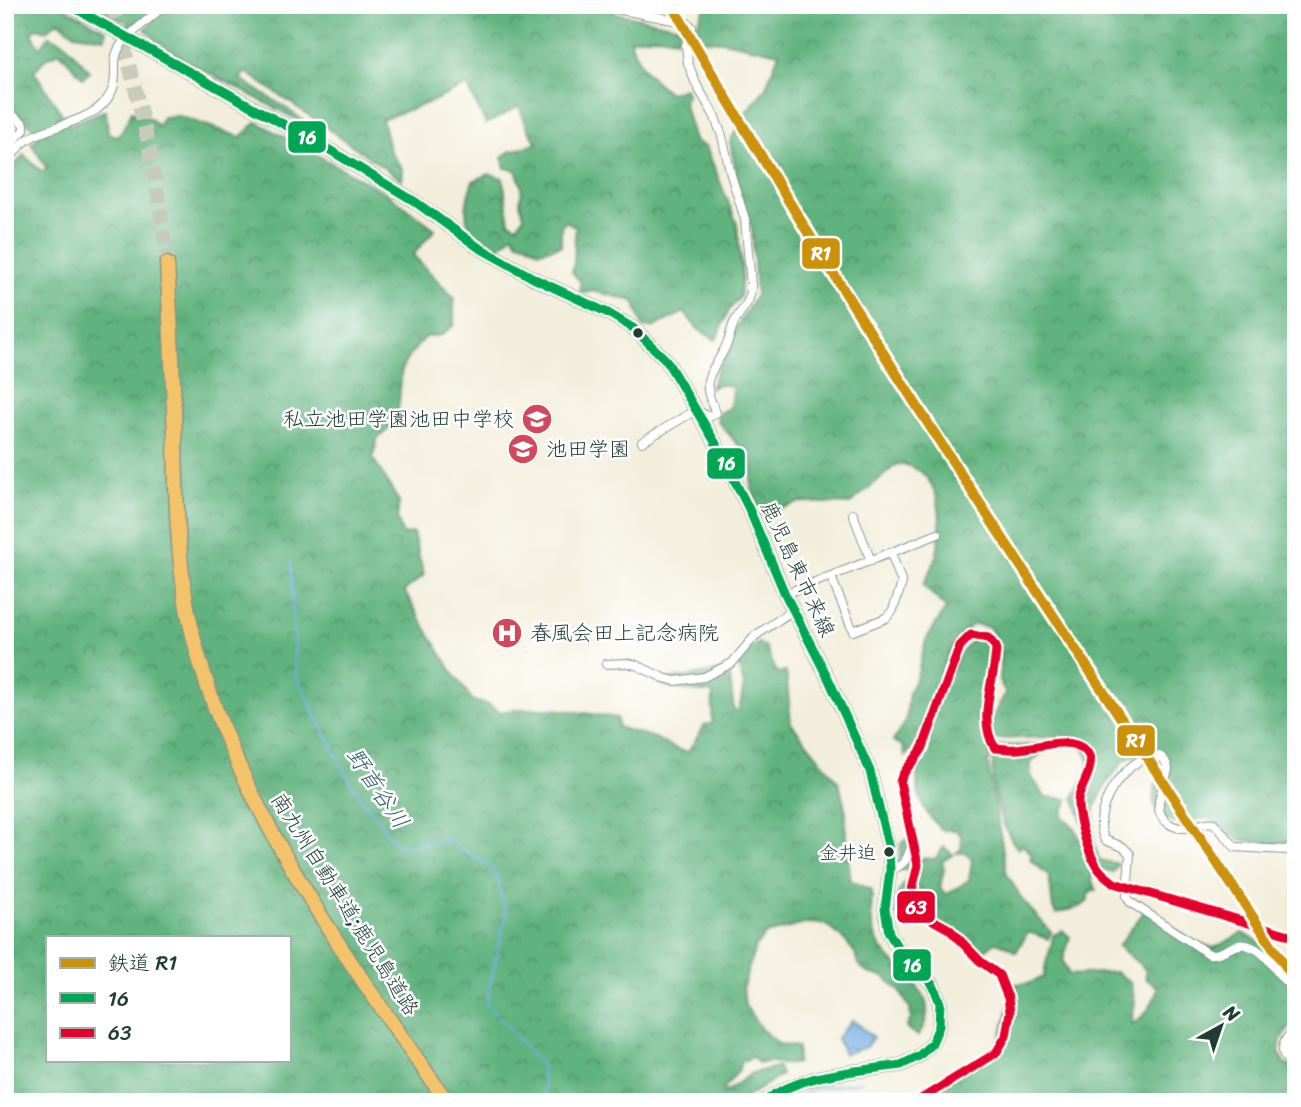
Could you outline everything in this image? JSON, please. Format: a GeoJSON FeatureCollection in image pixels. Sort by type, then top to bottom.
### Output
{"type":"FeatureCollection","features":[{"type":"Feature","properties":{"kind":"highway","name":"南九州自動車道;鹿児島道路"},"geometry":{"type":"LineString","coordinates":[[167,264],[181,573],[191,625],[208,685],[243,774],[295,871],[363,980],[447,1102]]}},
{"type":"Feature","properties":{"kind":"main road","name":"鹿児島東市来線"},"geometry":{"type":"LineString","coordinates":[[69,5],[339,155],[414,201],[478,247],[535,279],[627,324],[653,345],[666,360],[749,509],[785,594],[830,680],[863,753],[886,830],[890,870],[885,909],[889,933],[904,958],[933,985],[940,1003],[936,1034],[926,1050],[911,1061],[804,1081],[788,1087],[764,1102]]}},
{"type":"Feature","properties":{"kind":"street"},"geometry":{"type":"LineString","coordinates":[[5,166],[31,137],[100,107],[116,82],[115,58],[121,44],[165,5]]}},
{"type":"Feature","properties":{"kind":"street"},"geometry":{"type":"LineString","coordinates":[[612,5],[617,9],[688,23],[692,27],[686,45],[688,63],[696,84],[714,114],[746,219],[752,294],[749,303],[734,321],[728,342],[706,383],[707,396],[716,413],[709,417],[696,410],[642,442]]}},
{"type":"Feature","properties":{"kind":"street"},"geometry":{"type":"LineString","coordinates":[[5,108],[24,124],[24,130],[5,148]]}},
{"type":"Feature","properties":{"kind":"street"},"geometry":{"type":"LineString","coordinates":[[853,514],[871,561]]}},
{"type":"Feature","properties":{"kind":"street"},"geometry":{"type":"LineString","coordinates":[[785,594],[938,534]]}},
{"type":"Feature","properties":{"kind":"street"},"geometry":{"type":"LineString","coordinates":[[831,577],[853,631],[886,618],[893,610],[902,583],[891,553]]}},
{"type":"Feature","properties":{"kind":"street"},"geometry":{"type":"LineString","coordinates":[[606,664],[636,665],[675,681],[704,677],[732,663],[755,636],[793,610]]}},
{"type":"Feature","properties":{"kind":"street"},"geometry":{"type":"LineString","coordinates":[[916,1102],[996,1053],[1006,1036],[1010,1012],[1006,991],[999,975],[980,961],[958,936],[922,914],[914,904],[912,890],[918,865],[912,844],[908,810],[901,790],[902,776],[923,747],[960,646],[971,635],[983,635],[996,647],[988,705],[991,741],[995,748],[1013,750],[1069,743],[1083,749],[1087,754],[1090,773],[1078,803],[1087,843],[1100,871],[1114,883],[1296,937]]}},
{"type":"Feature","properties":{"kind":"street"},"geometry":{"type":"LineString","coordinates":[[1296,844],[1286,850],[1235,847],[1214,823],[1209,821],[1191,827],[1170,826],[1158,804],[1167,774],[1167,764],[1158,757],[1149,757],[1129,767],[1118,779],[1101,812],[1102,836],[1105,840],[1123,847],[1130,854],[1127,896],[1130,902],[1204,952],[1213,955],[1240,944],[1248,945],[1268,957],[1282,979],[1296,989]]}},
{"type":"Feature","properties":{"kind":"street"},"geometry":{"type":"LineString","coordinates":[[890,870],[899,868],[906,860],[912,844]]}},
{"type":"Feature","properties":{"kind":"street"},"geometry":{"type":"LineString","coordinates":[[1296,1026],[1283,1041],[1282,1047],[1287,1060],[1296,1064]]}},
{"type":"Feature","properties":{"kind":"green space"},"geometry":{"type":"Polygon","coordinates":[[[5,5],[59,5],[106,30],[105,38],[75,34],[58,21],[46,31],[37,28],[32,33],[40,48],[49,36],[64,42],[90,72],[83,78],[60,52],[46,58],[34,71],[69,125],[106,110],[108,133],[115,136],[121,133],[132,111],[151,119],[158,127],[163,117],[179,116],[240,137],[257,122],[388,194],[435,229],[413,255],[454,298],[454,325],[441,335],[425,337],[406,361],[400,380],[397,415],[377,439],[373,458],[399,502],[397,519],[403,535],[413,533],[424,575],[404,591],[451,670],[473,701],[489,705],[501,712],[545,709],[617,718],[618,727],[688,752],[705,725],[712,724],[713,693],[665,686],[638,669],[661,681],[729,669],[734,711],[739,711],[744,684],[737,663],[758,643],[766,647],[776,672],[786,672],[791,723],[839,783],[846,812],[851,881],[872,890],[871,918],[876,938],[887,955],[923,996],[927,1008],[926,1021],[918,1036],[906,1028],[911,1019],[910,1008],[899,990],[884,977],[868,973],[859,965],[855,953],[843,938],[825,924],[808,923],[766,934],[755,947],[743,987],[745,1005],[761,1029],[779,1044],[798,1047],[797,1063],[759,1064],[753,1057],[740,1062],[739,1070],[723,1089],[725,1093],[752,1073],[778,1067],[781,1075],[739,1102],[5,1102],[5,215],[14,211],[5,204],[5,176],[24,155],[41,171],[47,169],[31,143],[38,140],[32,127],[5,104],[5,5]]]}},
{"type":"Feature","properties":{"kind":"green space"},"geometry":{"type":"Polygon","coordinates":[[[96,5],[160,5],[146,19],[130,26],[96,5]]]}},
{"type":"Feature","properties":{"kind":"green space"},"geometry":{"type":"Polygon","coordinates":[[[168,5],[605,5],[616,13],[681,27],[677,39],[657,36],[630,39],[640,63],[662,87],[669,93],[685,88],[687,94],[683,101],[694,141],[706,147],[737,224],[742,271],[740,297],[729,310],[716,340],[698,329],[684,312],[652,328],[643,327],[634,301],[592,291],[580,292],[580,281],[572,272],[576,228],[566,221],[561,227],[561,246],[539,251],[526,243],[518,242],[513,234],[497,250],[474,234],[466,215],[469,194],[473,181],[489,174],[503,178],[509,222],[517,226],[524,216],[520,203],[522,187],[516,170],[505,168],[502,157],[537,143],[519,106],[486,124],[467,85],[431,102],[382,119],[389,149],[403,170],[402,180],[246,72],[240,78],[311,127],[186,61],[156,40],[145,29],[168,5]]]}},
{"type":"Feature","properties":{"kind":"green space"},"geometry":{"type":"Polygon","coordinates":[[[706,5],[1296,5],[1296,832],[1289,841],[1275,844],[1240,840],[1209,818],[1174,823],[1158,815],[1153,799],[1161,765],[1155,755],[1147,751],[1124,760],[1106,785],[1095,807],[1093,838],[1099,860],[1118,864],[1113,872],[1098,868],[1074,797],[1089,765],[1089,759],[1081,745],[1073,736],[994,739],[992,721],[1006,693],[1000,678],[999,646],[989,627],[974,624],[954,644],[940,673],[919,737],[905,757],[903,746],[893,741],[906,721],[909,692],[917,676],[926,640],[946,608],[923,585],[934,563],[938,546],[940,515],[937,500],[924,475],[913,467],[897,464],[850,504],[801,502],[760,515],[751,487],[750,459],[717,420],[719,413],[729,408],[732,386],[719,384],[710,388],[729,351],[736,329],[756,295],[752,229],[742,199],[730,142],[744,115],[765,89],[779,53],[723,41],[690,39],[706,5]]]}},
{"type":"Feature","properties":{"kind":"green space"},"geometry":{"type":"Polygon","coordinates":[[[980,637],[991,644],[992,650],[985,706],[992,749],[988,764],[1007,874],[1023,901],[1051,932],[1048,939],[1028,932],[1016,952],[995,942],[979,955],[929,917],[907,921],[897,913],[896,899],[909,873],[899,870],[901,843],[909,838],[919,858],[935,859],[944,847],[953,855],[942,861],[944,870],[940,887],[946,895],[969,880],[972,860],[966,853],[956,853],[961,849],[962,837],[956,830],[942,830],[931,819],[921,800],[917,777],[943,686],[960,655],[973,640],[980,637]]]}},
{"type":"Feature","properties":{"kind":"green space"},"geometry":{"type":"Polygon","coordinates":[[[1051,744],[1031,763],[1031,776],[1045,797],[1068,799],[1061,815],[1075,828],[1093,869],[1092,881],[1096,890],[1088,894],[1088,901],[1084,904],[1056,914],[1049,876],[1030,859],[1032,854],[1022,845],[1018,849],[1005,827],[994,786],[992,759],[993,746],[1051,744]]]}},
{"type":"Feature","properties":{"kind":"green space"},"geometry":{"type":"Polygon","coordinates":[[[1147,908],[1191,941],[1214,948],[1243,933],[1279,957],[1296,977],[1296,1020],[1281,1039],[1279,1053],[1284,1064],[1296,1068],[1296,1102],[908,1102],[978,1060],[1000,1041],[1014,984],[1030,983],[1044,977],[1053,935],[1063,931],[1070,937],[1063,961],[1069,975],[1116,972],[1130,982],[1135,1002],[1131,1024],[1141,1018],[1152,1004],[1158,987],[1146,979],[1145,969],[1118,946],[1147,908]]]}},
{"type":"Feature","properties":{"kind":"water"},"geometry":{"type":"Polygon","coordinates":[[[853,1020],[873,1037],[866,1047],[844,1054],[837,1038],[853,1020]]]}},
{"type":"Feature","properties":{"kind":"waterway","name":"野首谷川"},"geometry":{"type":"LineString","coordinates":[[291,562],[295,674],[352,786],[398,847],[447,840],[495,870],[506,916],[486,1002],[541,1065],[546,1102]]}},
{"type":"Feature","properties":{"kind":"waterway"},"geometry":{"type":"LineString","coordinates":[[790,1102],[813,1089],[861,1082]]}},
{"type":"Feature","properties":{"kind":"tunnel"},"geometry":{"type":"LineString","coordinates":[[112,5],[146,133],[159,198],[167,264]]}},
{"type":"Feature","properties":{"kind":"rail line","name":"R1"},"geometry":{"type":"LineString","coordinates":[[672,5],[745,130],[898,376],[1296,982]]}},
{"type":"Feature","properties":{"kind":"transit line","name":"16"},"geometry":{"type":"LineString","coordinates":[[69,5],[328,149],[414,201],[478,247],[535,279],[608,313],[633,328],[666,360],[715,442],[749,509],[785,594],[829,680],[870,771],[889,849],[890,870],[885,909],[889,933],[904,958],[933,985],[940,1003],[939,1026],[932,1043],[919,1056],[901,1065],[812,1079],[779,1092],[764,1102]]}},
{"type":"Feature","properties":{"kind":"transit line","name":"63"},"geometry":{"type":"LineString","coordinates":[[916,1102],[996,1053],[1006,1036],[1010,1012],[999,975],[980,961],[949,929],[922,914],[914,904],[912,890],[918,865],[900,782],[904,772],[923,747],[960,646],[971,635],[988,638],[996,647],[987,711],[987,724],[995,748],[1014,749],[1069,743],[1085,750],[1089,757],[1089,772],[1079,795],[1078,808],[1087,846],[1103,874],[1114,883],[1296,937]]}},
{"type":"Feature","properties":{"kind":"place","name":"私立池田学園池田中学校"},"geometry":{"type":"Point","coordinates":[537,419]}},
{"type":"Feature","properties":{"kind":"place","name":"池田学園"},"geometry":{"type":"Point","coordinates":[523,449]}},
{"type":"Feature","properties":{"kind":"place","name":"春風会田上記念病院"},"geometry":{"type":"Point","coordinates":[507,633]}},
{"type":"Feature","properties":{"kind":"place","name":"金井迫"},"geometry":{"type":"Point","coordinates":[889,852]}}]}
